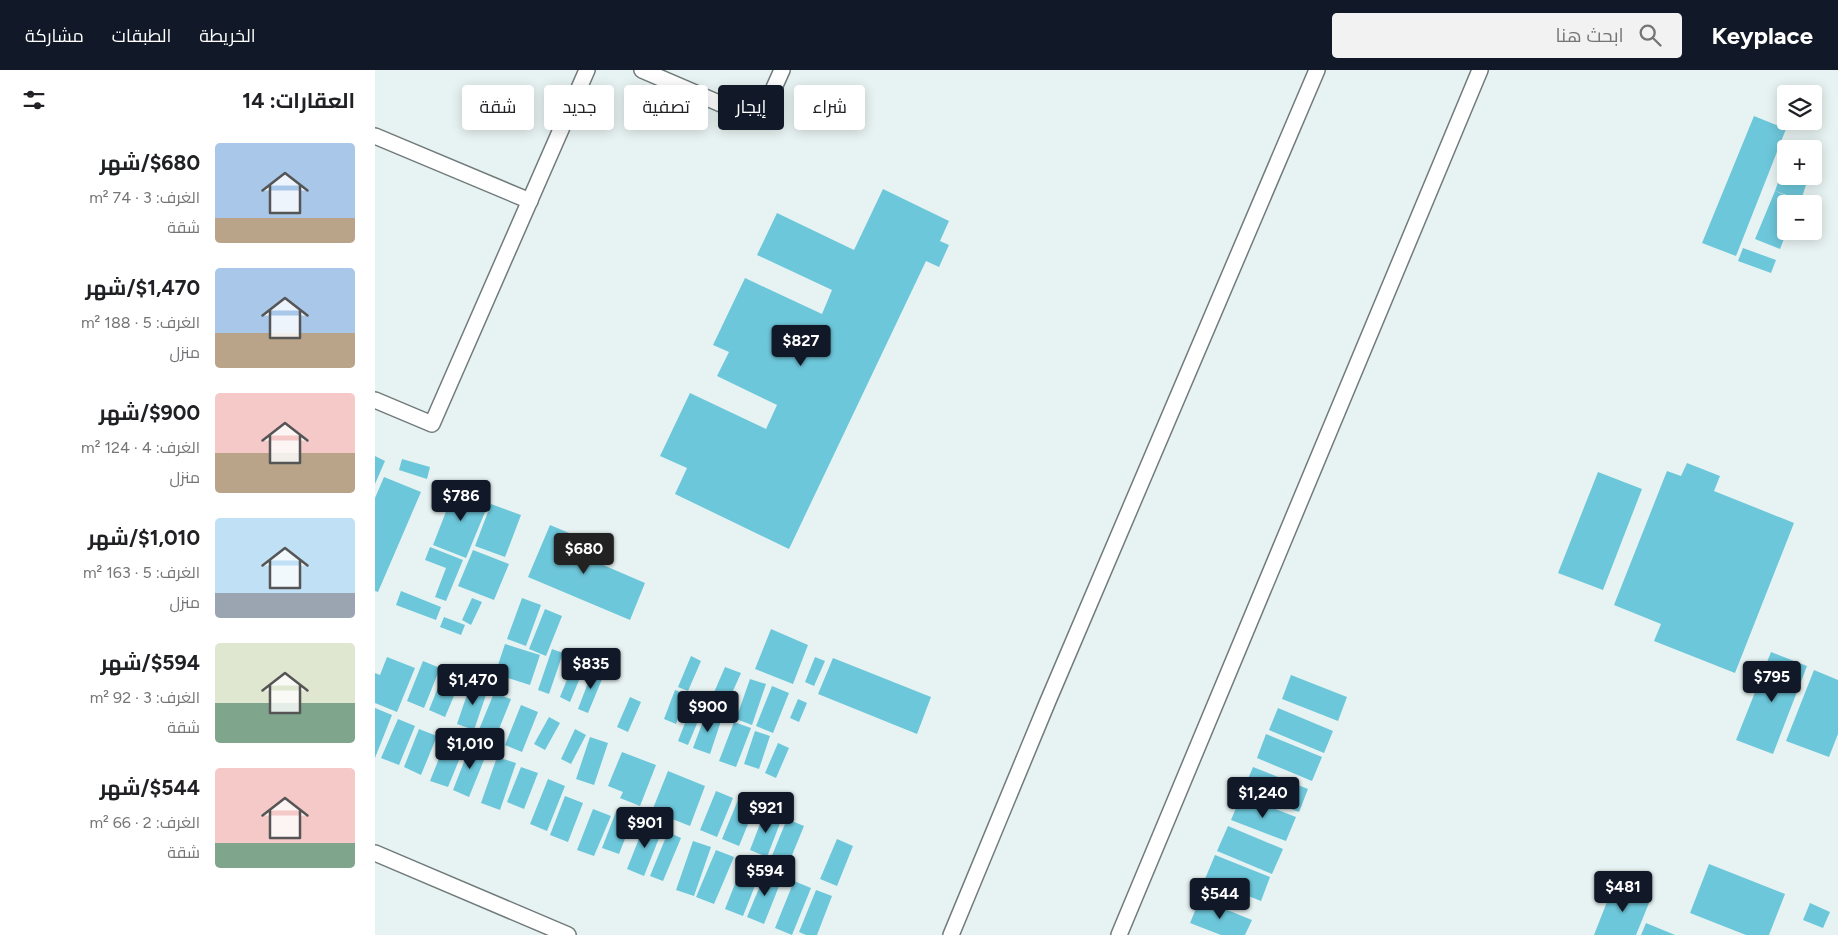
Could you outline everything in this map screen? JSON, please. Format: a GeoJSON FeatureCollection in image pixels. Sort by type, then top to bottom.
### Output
{"type":"FeatureCollection","features":[{"type":"Feature","properties":{"kind":"lane"},"geometry":{"type":"LineString","coordinates":[[375,400],[432,424],[587,70]]}},
{"type":"Feature","properties":{"kind":"lane"},"geometry":{"type":"LineString","coordinates":[[642,70],[742,113],[764,110],[781,70]]}},
{"type":"Feature","properties":{"kind":"lane"},"geometry":{"type":"LineString","coordinates":[[951,935],[1048,701],[1317,70]]}},
{"type":"Feature","properties":{"kind":"lane"},"geometry":{"type":"LineString","coordinates":[[1119,935],[1480,70]]}},
{"type":"Feature","properties":{"kind":"lane"},"geometry":{"type":"LineString","coordinates":[[375,136],[530,201]]}},
{"type":"Feature","properties":{"kind":"lane"},"geometry":{"type":"LineString","coordinates":[[375,853],[568,935]]}},
{"type":"Feature","properties":{"kind":"building"},"geometry":{"type":"Polygon","coordinates":[[[1754,116],[1777,125],[1777,130],[1786,130],[1782,140],[1777,140],[1777,152],[1736,256],[1702,243],[1754,116]]]}},
{"type":"Feature","properties":{"kind":"building"},"geometry":{"type":"Polygon","coordinates":[[[1777,185],[1806,185],[1803,195],[1787,195],[1775,191],[1777,185]]]}},
{"type":"Feature","properties":{"kind":"building"},"geometry":{"type":"Polygon","coordinates":[[[883,189],[949,221],[940,241],[949,245],[939,267],[926,261],[789,549],[675,494],[687,468],[660,456],[690,393],[766,429],[777,405],[717,376],[729,352],[713,345],[745,278],[822,314],[832,290],[757,255],[777,213],[854,250],[883,189]]]}},
{"type":"Feature","properties":{"kind":"building"},"geometry":{"type":"Polygon","coordinates":[[[1775,191],[1785,195],[1777,195],[1777,240],[1784,240],[1780,249],[1755,239],[1775,191]]]}},
{"type":"Feature","properties":{"kind":"building"},"geometry":{"type":"Polygon","coordinates":[[[1743,248],[1776,260],[1771,273],[1738,261],[1743,248]]]}},
{"type":"Feature","properties":{"kind":"building"},"geometry":{"type":"Polygon","coordinates":[[[375,456],[385,461],[375,484],[375,456]]]}},
{"type":"Feature","properties":{"kind":"building"},"geometry":{"type":"Polygon","coordinates":[[[402,459],[430,467],[427,479],[399,470],[402,459]]]}},
{"type":"Feature","properties":{"kind":"building"},"geometry":{"type":"Polygon","coordinates":[[[1687,463],[1720,476],[1714,491],[1794,523],[1735,673],[1654,641],[1661,624],[1614,605],[1667,471],[1681,476],[1687,463]]]}},
{"type":"Feature","properties":{"kind":"building"},"geometry":{"type":"Polygon","coordinates":[[[1598,472],[1642,489],[1603,590],[1558,573],[1598,472]]]}},
{"type":"Feature","properties":{"kind":"building"},"geometry":{"type":"Polygon","coordinates":[[[384,477],[421,492],[378,592],[375,591],[375,498],[384,477]]]}},
{"type":"Feature","properties":{"kind":"building"},"geometry":{"type":"Polygon","coordinates":[[[456,486],[490,500],[466,558],[433,545],[456,486]]]}},
{"type":"Feature","properties":{"kind":"building"},"geometry":{"type":"Polygon","coordinates":[[[491,504],[521,515],[505,557],[475,546],[491,504]]]}},
{"type":"Feature","properties":{"kind":"building"},"geometry":{"type":"Polygon","coordinates":[[[550,525],[586,540],[580,555],[645,583],[630,620],[528,577],[550,525]]]}},
{"type":"Feature","properties":{"kind":"building"},"geometry":{"type":"Polygon","coordinates":[[[430,547],[463,560],[446,601],[435,597],[446,568],[425,560],[430,547]]]}},
{"type":"Feature","properties":{"kind":"building"},"geometry":{"type":"Polygon","coordinates":[[[473,550],[509,564],[494,600],[458,586],[473,550]]]}},
{"type":"Feature","properties":{"kind":"building"},"geometry":{"type":"Polygon","coordinates":[[[401,591],[441,607],[436,620],[396,605],[401,591]]]}},
{"type":"Feature","properties":{"kind":"building"},"geometry":{"type":"Polygon","coordinates":[[[472,598],[482,602],[471,625],[462,620],[472,598]]]}},
{"type":"Feature","properties":{"kind":"building"},"geometry":{"type":"Polygon","coordinates":[[[522,598],[541,605],[526,646],[507,639],[522,598]]]}},
{"type":"Feature","properties":{"kind":"building"},"geometry":{"type":"Polygon","coordinates":[[[545,609],[562,616],[546,656],[529,649],[545,609]]]}},
{"type":"Feature","properties":{"kind":"building"},"geometry":{"type":"Polygon","coordinates":[[[444,617],[465,625],[461,635],[440,627],[444,617]]]}},
{"type":"Feature","properties":{"kind":"building"},"geometry":{"type":"Polygon","coordinates":[[[771,629],[808,645],[793,684],[755,669],[771,629]]]}},
{"type":"Feature","properties":{"kind":"building"},"geometry":{"type":"Polygon","coordinates":[[[505,644],[540,655],[530,685],[495,674],[505,644]]]}},
{"type":"Feature","properties":{"kind":"building"},"geometry":{"type":"Polygon","coordinates":[[[552,649],[563,653],[549,694],[538,690],[552,649]]]}},
{"type":"Feature","properties":{"kind":"building"},"geometry":{"type":"Polygon","coordinates":[[[1771,652],[1807,666],[1773,754],[1736,740],[1771,652]]]}},
{"type":"Feature","properties":{"kind":"building"},"geometry":{"type":"Polygon","coordinates":[[[691,656],[701,661],[688,691],[678,687],[691,656]]]}},
{"type":"Feature","properties":{"kind":"building"},"geometry":{"type":"Polygon","coordinates":[[[387,657],[415,668],[397,712],[375,703],[375,673],[380,675],[387,657]]]}},
{"type":"Feature","properties":{"kind":"building"},"geometry":{"type":"Polygon","coordinates":[[[576,657],[587,661],[570,702],[560,697],[576,657]]]}},
{"type":"Feature","properties":{"kind":"building"},"geometry":{"type":"Polygon","coordinates":[[[815,657],[825,661],[814,686],[805,682],[815,657]]]}},
{"type":"Feature","properties":{"kind":"building"},"geometry":{"type":"Polygon","coordinates":[[[833,658],[931,697],[917,734],[818,694],[833,658]]]}},
{"type":"Feature","properties":{"kind":"building"},"geometry":{"type":"Polygon","coordinates":[[[423,661],[440,668],[424,708],[407,701],[423,661]]]}},
{"type":"Feature","properties":{"kind":"building"},"geometry":{"type":"Polygon","coordinates":[[[594,667],[605,672],[588,713],[578,709],[594,667]]]}},
{"type":"Feature","properties":{"kind":"building"},"geometry":{"type":"Polygon","coordinates":[[[725,667],[741,673],[724,711],[709,704],[725,667]]]}},
{"type":"Feature","properties":{"kind":"building"},"geometry":{"type":"Polygon","coordinates":[[[445,670],[462,677],[445,717],[429,710],[445,670]]]}},
{"type":"Feature","properties":{"kind":"building"},"geometry":{"type":"Polygon","coordinates":[[[1814,670],[1838,680],[1838,734],[1829,757],[1786,741],[1814,670]]]}},
{"type":"Feature","properties":{"kind":"building"},"geometry":{"type":"Polygon","coordinates":[[[1291,675],[1347,697],[1338,721],[1282,699],[1291,675]]]}},
{"type":"Feature","properties":{"kind":"building"},"geometry":{"type":"Polygon","coordinates":[[[750,679],[766,684],[752,725],[736,719],[750,679]]]}},
{"type":"Feature","properties":{"kind":"building"},"geometry":{"type":"Polygon","coordinates":[[[471,683],[488,689],[474,730],[457,724],[471,683]]]}},
{"type":"Feature","properties":{"kind":"building"},"geometry":{"type":"Polygon","coordinates":[[[772,686],[789,693],[773,733],[756,726],[772,686]]]}},
{"type":"Feature","properties":{"kind":"building"},"geometry":{"type":"Polygon","coordinates":[[[675,690],[687,694],[676,724],[664,719],[675,690]]]}},
{"type":"Feature","properties":{"kind":"building"},"geometry":{"type":"Polygon","coordinates":[[[494,693],[511,699],[495,739],[478,732],[494,693]]]}},
{"type":"Feature","properties":{"kind":"building"},"geometry":{"type":"Polygon","coordinates":[[[630,697],[641,702],[628,732],[617,727],[630,697]]]}},
{"type":"Feature","properties":{"kind":"building"},"geometry":{"type":"Polygon","coordinates":[[[798,699],[807,703],[799,722],[790,718],[798,699]]]}},
{"type":"Feature","properties":{"kind":"building"},"geometry":{"type":"Polygon","coordinates":[[[521,705],[538,712],[522,752],[505,745],[521,705]]]}},
{"type":"Feature","properties":{"kind":"building"},"geometry":{"type":"Polygon","coordinates":[[[375,708],[392,715],[375,758],[375,708]]]}},
{"type":"Feature","properties":{"kind":"building"},"geometry":{"type":"Polygon","coordinates":[[[1278,708],[1333,731],[1324,753],[1269,730],[1278,708]]]}},
{"type":"Feature","properties":{"kind":"building"},"geometry":{"type":"Polygon","coordinates":[[[690,710],[701,714],[688,745],[678,741],[690,710]]]}},
{"type":"Feature","properties":{"kind":"building"},"geometry":{"type":"Polygon","coordinates":[[[706,713],[722,718],[710,754],[693,748],[706,713]]]}},
{"type":"Feature","properties":{"kind":"building"},"geometry":{"type":"Polygon","coordinates":[[[549,717],[560,723],[545,750],[534,744],[549,717]]]}},
{"type":"Feature","properties":{"kind":"building"},"geometry":{"type":"Polygon","coordinates":[[[398,719],[415,726],[399,765],[381,758],[398,719]]]}},
{"type":"Feature","properties":{"kind":"building"},"geometry":{"type":"Polygon","coordinates":[[[734,722],[751,728],[736,767],[719,761],[734,722]]]}},
{"type":"Feature","properties":{"kind":"building"},"geometry":{"type":"Polygon","coordinates":[[[419,729],[437,736],[421,775],[404,767],[419,729]]]}},
{"type":"Feature","properties":{"kind":"building"},"geometry":{"type":"Polygon","coordinates":[[[575,729],[586,735],[571,764],[561,759],[575,729]]]}},
{"type":"Feature","properties":{"kind":"building"},"geometry":{"type":"Polygon","coordinates":[[[755,731],[770,736],[759,769],[744,764],[755,731]]]}},
{"type":"Feature","properties":{"kind":"building"},"geometry":{"type":"Polygon","coordinates":[[[1266,734],[1322,757],[1312,781],[1257,758],[1266,734]]]}},
{"type":"Feature","properties":{"kind":"building"},"geometry":{"type":"Polygon","coordinates":[[[590,737],[608,743],[594,785],[576,779],[590,737]]]}},
{"type":"Feature","properties":{"kind":"building"},"geometry":{"type":"Polygon","coordinates":[[[446,741],[464,748],[448,787],[430,781],[446,741]]]}},
{"type":"Feature","properties":{"kind":"building"},"geometry":{"type":"Polygon","coordinates":[[[778,743],[789,748],[776,778],[765,773],[778,743]]]}},
{"type":"Feature","properties":{"kind":"building"},"geometry":{"type":"Polygon","coordinates":[[[471,744],[488,750],[469,797],[453,790],[471,744]]]}},
{"type":"Feature","properties":{"kind":"building"},"geometry":{"type":"Polygon","coordinates":[[[622,752],[656,765],[640,806],[620,798],[623,792],[608,786],[622,752]]]}},
{"type":"Feature","properties":{"kind":"building"},"geometry":{"type":"Polygon","coordinates":[[[497,757],[516,763],[500,810],[481,803],[497,757]]]}},
{"type":"Feature","properties":{"kind":"building"},"geometry":{"type":"Polygon","coordinates":[[[521,767],[538,773],[524,809],[507,802],[521,767]]]}},
{"type":"Feature","properties":{"kind":"building"},"geometry":{"type":"Polygon","coordinates":[[[1253,767],[1308,789],[1299,812],[1243,791],[1253,767]]]}},
{"type":"Feature","properties":{"kind":"building"},"geometry":{"type":"Polygon","coordinates":[[[668,771],[705,786],[690,826],[652,811],[668,771]]]}},
{"type":"Feature","properties":{"kind":"building"},"geometry":{"type":"Polygon","coordinates":[[[548,779],[565,786],[547,831],[530,824],[548,779]]]}},
{"type":"Feature","properties":{"kind":"building"},"geometry":{"type":"Polygon","coordinates":[[[716,791],[733,798],[717,837],[700,830],[716,791]]]}},
{"type":"Feature","properties":{"kind":"building"},"geometry":{"type":"Polygon","coordinates":[[[565,796],[583,803],[568,842],[550,835],[565,796]]]}},
{"type":"Feature","properties":{"kind":"building"},"geometry":{"type":"Polygon","coordinates":[[[1241,796],[1296,817],[1286,841],[1231,820],[1241,796]]]}},
{"type":"Feature","properties":{"kind":"building"},"geometry":{"type":"Polygon","coordinates":[[[738,800],[755,807],[739,846],[722,839],[738,800]]]}},
{"type":"Feature","properties":{"kind":"building"},"geometry":{"type":"Polygon","coordinates":[[[593,809],[611,816],[594,856],[577,850],[593,809]]]}},
{"type":"Feature","properties":{"kind":"building"},"geometry":{"type":"Polygon","coordinates":[[[617,809],[634,816],[619,854],[602,848],[617,809]]]}},
{"type":"Feature","properties":{"kind":"building"},"geometry":{"type":"Polygon","coordinates":[[[765,811],[782,818],[767,857],[750,850],[765,811]]]}},
{"type":"Feature","properties":{"kind":"building"},"geometry":{"type":"Polygon","coordinates":[[[787,819],[804,826],[788,865],[771,858],[787,819]]]}},
{"type":"Feature","properties":{"kind":"building"},"geometry":{"type":"Polygon","coordinates":[[[646,821],[663,828],[644,876],[627,869],[646,821]]]}},
{"type":"Feature","properties":{"kind":"building"},"geometry":{"type":"Polygon","coordinates":[[[1228,826],[1283,849],[1272,874],[1217,851],[1228,826]]]}},
{"type":"Feature","properties":{"kind":"building"},"geometry":{"type":"Polygon","coordinates":[[[668,832],[681,838],[663,881],[650,876],[668,832]]]}},
{"type":"Feature","properties":{"kind":"building"},"geometry":{"type":"Polygon","coordinates":[[[837,839],[853,846],[837,886],[820,879],[837,839]]]}},
{"type":"Feature","properties":{"kind":"building"},"geometry":{"type":"Polygon","coordinates":[[[693,841],[711,847],[694,896],[676,890],[693,841]]]}},
{"type":"Feature","properties":{"kind":"building"},"geometry":{"type":"Polygon","coordinates":[[[716,850],[734,857],[714,904],[696,897],[716,850]]]}},
{"type":"Feature","properties":{"kind":"building"},"geometry":{"type":"Polygon","coordinates":[[[1215,855],[1270,877],[1261,901],[1205,879],[1215,855]]]}},
{"type":"Feature","properties":{"kind":"building"},"geometry":{"type":"Polygon","coordinates":[[[744,861],[762,868],[743,916],[725,909],[744,861]]]}},
{"type":"Feature","properties":{"kind":"building"},"geometry":{"type":"Polygon","coordinates":[[[1709,864],[1785,894],[1769,935],[1746,935],[1690,913],[1709,864]]]}},
{"type":"Feature","properties":{"kind":"building"},"geometry":{"type":"Polygon","coordinates":[[[767,869],[783,876],[764,924],[747,917],[767,869]]]}},
{"type":"Feature","properties":{"kind":"building"},"geometry":{"type":"Polygon","coordinates":[[[794,881],[811,888],[792,935],[775,928],[794,881]]]}},
{"type":"Feature","properties":{"kind":"building"},"geometry":{"type":"Polygon","coordinates":[[[1614,884],[1651,898],[1636,935],[1594,935],[1614,884]]]}},
{"type":"Feature","properties":{"kind":"building"},"geometry":{"type":"Polygon","coordinates":[[[816,890],[832,896],[817,935],[806,935],[799,932],[816,890]]]}},
{"type":"Feature","properties":{"kind":"building"},"geometry":{"type":"Polygon","coordinates":[[[1200,899],[1252,920],[1245,935],[1221,935],[1190,923],[1200,899]]]}},
{"type":"Feature","properties":{"kind":"building"},"geometry":{"type":"Polygon","coordinates":[[[1810,903],[1830,912],[1823,928],[1803,920],[1810,903]]]}},
{"type":"Feature","properties":{"kind":"building"},"geometry":{"type":"Polygon","coordinates":[[[1646,923],[1675,935],[1641,935],[1646,923]]]}}]}
